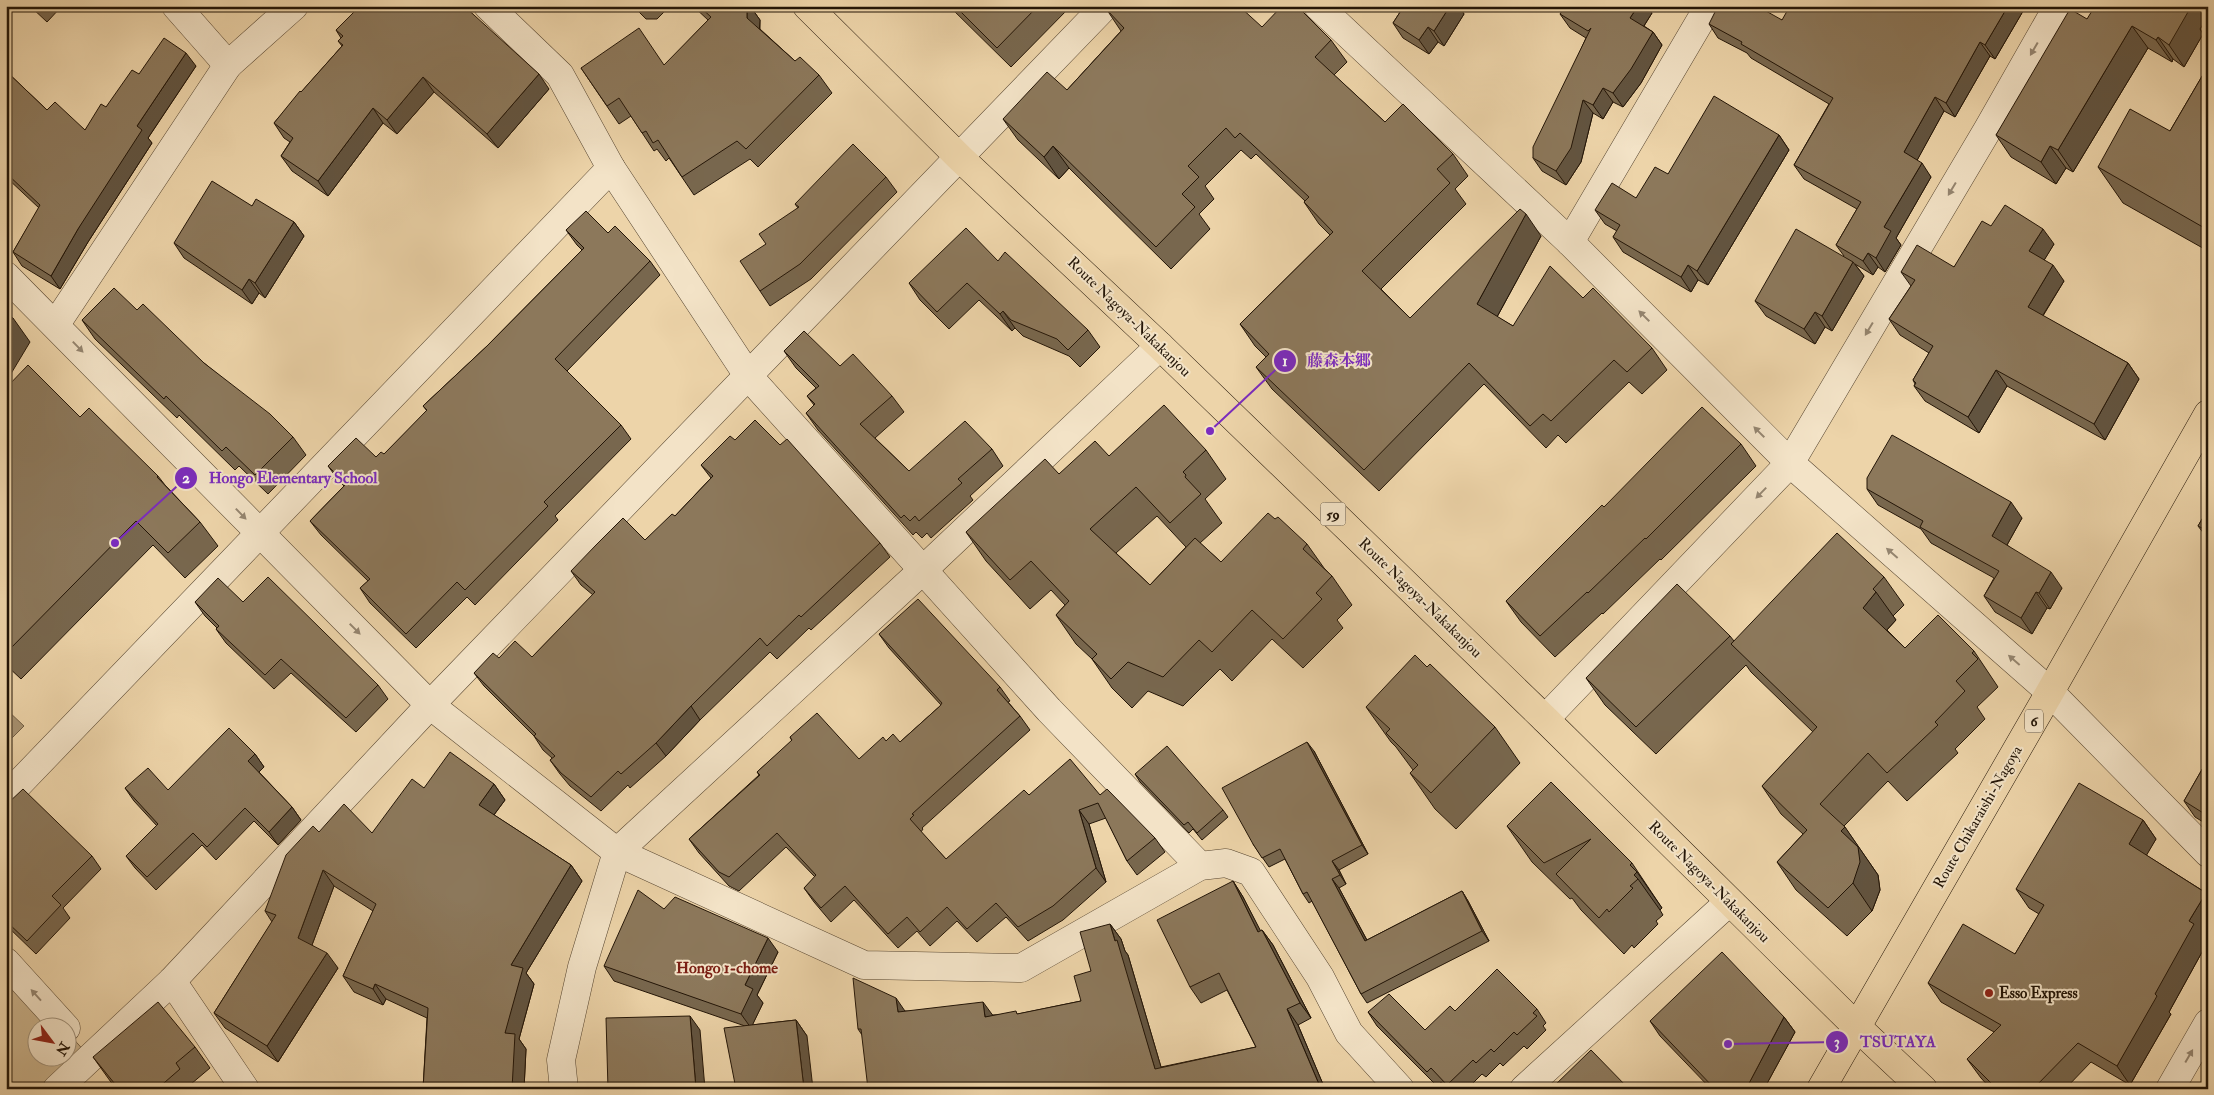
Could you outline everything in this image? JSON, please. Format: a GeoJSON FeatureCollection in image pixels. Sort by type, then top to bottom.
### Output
{"type":"FeatureCollection","features":[{"type":"Feature","properties":{"kind":"main road","name":"Route Nagoya-Nakakanjou"},"geometry":{"type":"LineString","coordinates":[[807,6],[960,158],[1160,346],[1545,719],[1856,1026],[1923,1089]]}},
{"type":"Feature","properties":{"kind":"main road","name":"Route Chikaraishi-Nagoya"},"geometry":{"type":"LineString","coordinates":[[1821,1089],[2208,414]]}},
{"type":"Feature","properties":{"kind":"street"},"geometry":{"type":"LineString","coordinates":[[176,6],[228,65]]}},
{"type":"Feature","properties":{"kind":"street"},"geometry":{"type":"LineString","coordinates":[[56,324],[228,65],[294,6]]}},
{"type":"Feature","properties":{"kind":"street"},"geometry":{"type":"LineString","coordinates":[[488,6],[560,75],[611,168],[749,377],[924,569],[1049,710],[1200,866]]}},
{"type":"Feature","properties":{"kind":"street"},"geometry":{"type":"LineString","coordinates":[[57,1089],[91,1055],[172,981],[430,705],[749,377],[1105,6]]}},
{"type":"Feature","properties":{"kind":"street"},"geometry":{"type":"LineString","coordinates":[[1318,6],[1570,242],[1790,463],[2050,692],[2208,853]]}},
{"type":"Feature","properties":{"kind":"street"},"geometry":{"type":"LineString","coordinates":[[1570,242],[1709,6]]}},
{"type":"Feature","properties":{"kind":"street"},"geometry":{"type":"LineString","coordinates":[[1545,719],[1790,463],[1988,129],[2058,6]]}},
{"type":"Feature","properties":{"kind":"street"},"geometry":{"type":"LineString","coordinates":[[6,796],[611,168]]}},
{"type":"Feature","properties":{"kind":"street"},"geometry":{"type":"LineString","coordinates":[[6,276],[56,324],[430,705],[617,852],[864,965],[1021,968],[1200,866],[1226,863],[1251,872],[1320,977],[1349,1033],[1400,1089]]}},
{"type":"Feature","properties":{"kind":"street"},"geometry":{"type":"LineString","coordinates":[[564,1089],[561,1060],[580,976],[617,852],[924,569],[1160,346]]}},
{"type":"Feature","properties":{"kind":"street"},"geometry":{"type":"LineString","coordinates":[[1524,1089],[1729,902]]}},
{"type":"Feature","properties":{"kind":"street"},"geometry":{"type":"LineString","coordinates":[[6,962],[58,1018]]}},
{"type":"Feature","properties":{"kind":"street"},"geometry":{"type":"LineString","coordinates":[[172,981],[246,1089]]}},
{"type":"Feature","properties":{"kind":"street"},"geometry":{"type":"LineString","coordinates":[[2170,1089],[2208,1023]]}},
{"type":"Feature","properties":{"kind":"street"},"geometry":{"type":"LineString","coordinates":[[78,1040],[91,1055]]}},
{"type":"Feature","properties":{"kind":"shaded area"},"geometry":{"type":"Polygon","coordinates":[[[6,709],[24,726],[6,744],[6,709]]]}},
{"type":"Feature","properties":{"kind":"shaded area"},"geometry":{"type":"Polygon","coordinates":[[[6,966],[54,1018],[28,1018],[28,1068],[75,1068],[54,1089],[6,1089],[6,966]]]}},
{"type":"Feature","properties":{"kind":"shaded area"},"geometry":{"type":"Polygon","coordinates":[[[78,1044],[88,1055],[78,1065],[78,1044]]]}},
{"type":"Feature","properties":{"kind":"building"},"geometry":{"type":"Polygon","coordinates":[[[360,6],[454,6],[456,8],[457,6],[464,6],[539,74],[487,134],[423,77],[387,120],[373,108],[318,181],[281,156],[293,138],[274,123],[300,91],[343,45],[338,41],[343,36],[336,30],[360,6]]]}},
{"type":"Feature","properties":{"kind":"building"},"geometry":{"type":"Polygon","coordinates":[[[699,6],[747,6],[747,18],[795,61],[800,57],[819,75],[746,149],[737,141],[682,177],[658,140],[653,143],[646,131],[642,133],[619,98],[607,106],[581,68],[639,28],[664,65],[711,17],[699,6]]]}},
{"type":"Feature","properties":{"kind":"building"},"geometry":{"type":"Polygon","coordinates":[[[955,6],[1038,6],[997,48],[955,6]]]}},
{"type":"Feature","properties":{"kind":"building"},"geometry":{"type":"Polygon","coordinates":[[[1111,6],[1239,6],[1262,27],[1282,6],[1297,6],[1331,40],[1315,57],[1385,122],[1403,104],[1453,154],[1437,169],[1450,183],[1362,271],[1410,318],[1520,209],[1526,214],[1477,304],[1513,326],[1550,266],[1583,298],[1593,288],[1652,348],[1627,372],[1614,360],[1551,421],[1543,414],[1530,426],[1469,363],[1364,470],[1256,367],[1269,354],[1240,324],[1333,232],[1304,202],[1309,197],[1240,133],[1235,138],[1226,128],[1188,166],[1199,177],[1182,194],[1195,207],[1156,247],[1053,146],[1044,157],[1003,119],[1047,72],[1067,90],[1124,28],[1107,10],[1111,6]]]}},
{"type":"Feature","properties":{"kind":"building"},"geometry":{"type":"Polygon","coordinates":[[[1404,6],[1450,6],[1434,31],[1428,27],[1419,40],[1393,23],[1404,6]]]}},
{"type":"Feature","properties":{"kind":"building"},"geometry":{"type":"Polygon","coordinates":[[[1565,6],[1638,6],[1630,18],[1653,32],[1631,69],[1613,93],[1603,88],[1593,105],[1583,100],[1571,148],[1556,171],[1533,158],[1533,147],[1591,28],[1588,31],[1560,14],[1565,6]]]}},
{"type":"Feature","properties":{"kind":"building"},"geometry":{"type":"Polygon","coordinates":[[[1718,6],[1757,6],[1782,20],[1790,6],[2008,6],[1985,45],[1980,42],[1946,103],[1935,97],[1904,152],[1922,163],[1884,227],[1891,231],[1876,258],[1868,253],[1863,261],[1836,245],[1861,202],[1794,165],[1833,98],[1709,24],[1718,6]]]}},
{"type":"Feature","properties":{"kind":"building"},"geometry":{"type":"Polygon","coordinates":[[[2095,6],[2186,6],[2184,10],[2188,12],[2169,45],[2158,37],[2156,40],[2132,26],[2058,150],[2050,146],[2041,162],[1996,135],[2070,9],[2087,19],[2095,6]]]}},
{"type":"Feature","properties":{"kind":"building"},"geometry":{"type":"Polygon","coordinates":[[[164,38],[186,53],[137,126],[142,130],[78,229],[51,276],[13,252],[40,205],[6,173],[6,71],[47,110],[55,102],[85,130],[101,104],[106,107],[132,70],[139,74],[164,38]]]}},
{"type":"Feature","properties":{"kind":"building"},"geometry":{"type":"Polygon","coordinates":[[[2208,66],[2208,230],[2098,167],[2130,109],[2170,131],[2208,66]]]}},
{"type":"Feature","properties":{"kind":"building"},"geometry":{"type":"Polygon","coordinates":[[[1714,96],[1779,135],[1697,271],[1688,265],[1681,277],[1613,237],[1620,225],[1595,210],[1612,183],[1636,198],[1655,167],[1668,174],[1714,96]]]}},
{"type":"Feature","properties":{"kind":"building"},"geometry":{"type":"Polygon","coordinates":[[[853,144],[886,177],[800,264],[760,291],[740,261],[766,244],[759,234],[799,207],[795,204],[853,144]]]}},
{"type":"Feature","properties":{"kind":"building"},"geometry":{"type":"Polygon","coordinates":[[[212,181],[252,206],[256,199],[294,222],[255,283],[249,279],[242,290],[174,243],[212,181]]]}},
{"type":"Feature","properties":{"kind":"building"},"geometry":{"type":"Polygon","coordinates":[[[2005,205],[2043,229],[2029,251],[2053,265],[2028,307],[2128,363],[2094,424],[1996,370],[1968,417],[1914,386],[1916,383],[1913,380],[1933,346],[1889,319],[1915,280],[1901,272],[1917,245],[1954,267],[1982,221],[1991,226],[2005,205]]]}},
{"type":"Feature","properties":{"kind":"building"},"geometry":{"type":"Polygon","coordinates":[[[586,211],[608,233],[615,226],[650,261],[555,359],[621,425],[544,502],[548,506],[465,590],[457,582],[406,634],[360,588],[370,579],[310,521],[346,484],[328,466],[356,438],[376,457],[381,452],[384,454],[427,410],[423,406],[487,346],[584,248],[566,230],[586,211]]]}},
{"type":"Feature","properties":{"kind":"building"},"geometry":{"type":"Polygon","coordinates":[[[966,228],[998,261],[1005,252],[1088,330],[1068,350],[1057,339],[1011,320],[1003,311],[1000,314],[967,283],[937,312],[909,283],[966,228]]]}},
{"type":"Feature","properties":{"kind":"building"},"geometry":{"type":"Polygon","coordinates":[[[1796,229],[1853,262],[1822,316],[1815,312],[1804,329],[1755,301],[1796,229]]]}},
{"type":"Feature","properties":{"kind":"building"},"geometry":{"type":"Polygon","coordinates":[[[114,288],[137,310],[143,304],[204,363],[270,414],[293,437],[255,475],[226,447],[222,451],[166,396],[164,399],[82,320],[114,288]]]}},
{"type":"Feature","properties":{"kind":"building"},"geometry":{"type":"Polygon","coordinates":[[[6,312],[13,318],[6,329],[6,312]]]}},
{"type":"Feature","properties":{"kind":"building"},"geometry":{"type":"Polygon","coordinates":[[[804,331],[840,366],[853,354],[892,396],[860,424],[909,471],[965,421],[992,449],[958,479],[962,483],[919,521],[915,516],[910,521],[904,515],[901,518],[806,413],[815,404],[807,396],[819,386],[784,351],[804,331]]]}},
{"type":"Feature","properties":{"kind":"building"},"geometry":{"type":"Polygon","coordinates":[[[28,365],[80,417],[89,408],[158,476],[200,522],[168,553],[136,521],[6,653],[6,388],[28,365]]]}},
{"type":"Feature","properties":{"kind":"building"},"geometry":{"type":"Polygon","coordinates":[[[1164,405],[1206,450],[1183,472],[1186,475],[1185,477],[1201,494],[1170,523],[1136,487],[1090,529],[1150,585],[1195,538],[1221,562],[1268,513],[1275,519],[1278,517],[1307,544],[1303,549],[1332,576],[1316,593],[1322,599],[1283,639],[1252,610],[1212,652],[1199,640],[1163,677],[1128,662],[1111,679],[1092,659],[1097,654],[1056,615],[1069,601],[1031,561],[1010,580],[966,532],[1045,459],[1059,474],[1095,441],[1109,456],[1164,405]]]}},
{"type":"Feature","properties":{"kind":"building"},"geometry":{"type":"Polygon","coordinates":[[[1702,407],[1741,444],[1646,539],[1540,636],[1506,601],[1602,505],[1604,507],[1702,407]]]}},
{"type":"Feature","properties":{"kind":"building"},"geometry":{"type":"Polygon","coordinates":[[[755,420],[780,445],[787,439],[880,543],[767,646],[760,638],[656,743],[621,774],[618,771],[591,797],[561,773],[550,760],[555,756],[534,736],[536,734],[474,673],[493,653],[499,658],[515,641],[532,657],[595,592],[571,571],[623,518],[645,540],[672,514],[675,516],[713,476],[701,465],[730,436],[735,440],[755,420]]]}},
{"type":"Feature","properties":{"kind":"building"},"geometry":{"type":"Polygon","coordinates":[[[1892,435],[2011,502],[1992,536],[2051,572],[2039,593],[2036,592],[2021,618],[1984,596],[1999,571],[1920,527],[1923,521],[1867,489],[1867,478],[1892,435]]]}},
{"type":"Feature","properties":{"kind":"building"},"geometry":{"type":"Polygon","coordinates":[[[2208,509],[2208,531],[2198,526],[2208,509]]]}},
{"type":"Feature","properties":{"kind":"building"},"geometry":{"type":"Polygon","coordinates":[[[1837,533],[1884,577],[1873,589],[1876,592],[1863,608],[1905,648],[1938,615],[1974,651],[1972,653],[1978,659],[1956,681],[1965,691],[1935,722],[1938,725],[1887,773],[1868,753],[1820,804],[1845,827],[1841,831],[1858,847],[1860,862],[1853,883],[1828,908],[1777,862],[1807,830],[1762,786],[1817,727],[1731,644],[1837,533]]]}},
{"type":"Feature","properties":{"kind":"building"},"geometry":{"type":"Polygon","coordinates":[[[268,577],[378,685],[346,718],[281,659],[265,675],[216,629],[219,626],[195,602],[218,578],[243,602],[268,577]]]}},
{"type":"Feature","properties":{"kind":"building"},"geometry":{"type":"Polygon","coordinates":[[[1677,584],[1730,636],[1636,727],[1586,678],[1677,584]]]}},
{"type":"Feature","properties":{"kind":"building"},"geometry":{"type":"Polygon","coordinates":[[[918,599],[1000,687],[997,690],[1020,716],[912,814],[914,815],[910,819],[946,859],[1024,790],[1029,795],[1070,759],[1100,795],[1107,789],[1155,838],[1127,861],[1098,803],[1079,810],[1096,868],[1053,906],[1018,927],[996,903],[967,929],[947,907],[920,932],[907,917],[888,934],[845,886],[821,908],[804,888],[816,875],[777,833],[729,877],[719,872],[689,839],[760,775],[757,772],[792,740],[790,737],[817,713],[859,759],[883,737],[886,741],[893,734],[900,742],[940,706],[942,703],[879,634],[918,599]]]}},
{"type":"Feature","properties":{"kind":"building"},"geometry":{"type":"Polygon","coordinates":[[[1415,655],[1427,667],[1430,664],[1495,727],[1431,793],[1410,773],[1418,765],[1386,733],[1390,729],[1366,707],[1415,655]]]}},
{"type":"Feature","properties":{"kind":"building"},"geometry":{"type":"Polygon","coordinates":[[[229,728],[255,754],[248,761],[292,807],[269,832],[245,808],[207,847],[193,833],[147,877],[126,856],[158,824],[125,788],[148,768],[168,790],[229,728]]]}},
{"type":"Feature","properties":{"kind":"building"},"geometry":{"type":"Polygon","coordinates":[[[1307,742],[1362,845],[1332,861],[1340,875],[1332,879],[1365,941],[1462,891],[1482,931],[1361,994],[1307,892],[1303,894],[1280,849],[1262,858],[1222,788],[1307,742]]]}},
{"type":"Feature","properties":{"kind":"building"},"geometry":{"type":"Polygon","coordinates":[[[1167,746],[1223,810],[1197,833],[1188,822],[1184,825],[1135,774],[1167,746]]]}},
{"type":"Feature","properties":{"kind":"building"},"geometry":{"type":"Polygon","coordinates":[[[450,752],[494,784],[479,805],[571,865],[511,965],[523,968],[505,1033],[515,1034],[512,1089],[423,1089],[428,1008],[375,984],[373,989],[343,976],[376,904],[323,870],[298,938],[327,953],[267,1046],[214,1013],[276,915],[265,911],[286,855],[313,826],[319,832],[344,804],[372,833],[412,779],[424,788],[450,752]]]}},
{"type":"Feature","properties":{"kind":"building"},"geometry":{"type":"Polygon","coordinates":[[[2208,759],[2208,816],[2184,801],[2208,759]]]}},
{"type":"Feature","properties":{"kind":"building"},"geometry":{"type":"Polygon","coordinates":[[[1551,782],[1632,863],[1630,865],[1637,872],[1634,875],[1638,879],[1630,886],[1633,888],[1609,912],[1607,909],[1599,918],[1556,874],[1591,839],[1544,863],[1507,826],[1551,782]]]}},
{"type":"Feature","properties":{"kind":"building"},"geometry":{"type":"Polygon","coordinates":[[[2079,783],[2143,820],[2129,844],[2206,893],[2189,921],[2194,924],[2155,994],[2157,996],[2117,1066],[2078,1043],[2033,1089],[1997,1089],[1967,1059],[2001,1025],[1928,983],[1963,924],[2015,954],[2044,905],[2016,889],[2079,783]]]}},
{"type":"Feature","properties":{"kind":"building"},"geometry":{"type":"Polygon","coordinates":[[[23,789],[92,856],[52,896],[61,905],[27,941],[6,921],[6,805],[23,789]]]}},
{"type":"Feature","properties":{"kind":"building"},"geometry":{"type":"Polygon","coordinates":[[[1233,881],[1258,932],[1262,930],[1300,1003],[1287,1009],[1321,1089],[868,1089],[861,1029],[858,1029],[853,978],[896,998],[898,1012],[983,1002],[985,1017],[1016,1011],[1017,1014],[1081,1001],[1074,976],[1091,971],[1080,932],[1110,924],[1115,941],[1117,940],[1155,1069],[1256,1047],[1219,973],[1190,987],[1157,920],[1233,881]]]}},
{"type":"Feature","properties":{"kind":"building"},"geometry":{"type":"Polygon","coordinates":[[[638,890],[664,909],[675,897],[768,938],[745,985],[753,989],[741,1014],[604,966],[638,890]]]}},
{"type":"Feature","properties":{"kind":"building"},"geometry":{"type":"Polygon","coordinates":[[[1722,952],[1784,1017],[1746,1089],[1715,1089],[1650,1021],[1722,952]]]}},
{"type":"Feature","properties":{"kind":"building"},"geometry":{"type":"Polygon","coordinates":[[[1497,969],[1537,1009],[1533,1013],[1537,1016],[1517,1035],[1514,1032],[1494,1052],[1491,1049],[1476,1063],[1473,1060],[1447,1085],[1431,1068],[1427,1072],[1368,1012],[1389,994],[1425,1030],[1450,1006],[1455,1011],[1497,969]]]}},
{"type":"Feature","properties":{"kind":"building"},"geometry":{"type":"Polygon","coordinates":[[[158,1002],[195,1047],[176,1063],[180,1069],[157,1089],[119,1089],[93,1057],[158,1002]]]}},
{"type":"Feature","properties":{"kind":"building"},"geometry":{"type":"Polygon","coordinates":[[[690,1016],[696,1089],[608,1089],[606,1018],[690,1016]]]}},
{"type":"Feature","properties":{"kind":"building"},"geometry":{"type":"Polygon","coordinates":[[[796,1020],[804,1089],[736,1089],[724,1028],[796,1020]]]}},
{"type":"Feature","properties":{"kind":"building"},"geometry":{"type":"Polygon","coordinates":[[[1591,1050],[1629,1089],[1551,1089],[1591,1050]]]}},
{"type":"Feature","properties":{"kind":"building"},"geometry":{"type":"Polygon","coordinates":[[[1376,1084],[1377,1089],[1353,1089],[1376,1084]]]}},
{"type":"Feature","properties":{"kind":"place","name":"藤森本郷"},"geometry":{"type":"Point","coordinates":[1210,431]}},
{"type":"Feature","properties":{"kind":"place","name":"Hongo Elementary School"},"geometry":{"type":"Point","coordinates":[115,543]}},
{"type":"Feature","properties":{"kind":"place","name":"Esso Express"},"geometry":{"type":"Point","coordinates":[1989,993]}},
{"type":"Feature","properties":{"kind":"place","name":"TSUTAYA"},"geometry":{"type":"Point","coordinates":[1728,1044]}},
{"type":"Feature","properties":{"kind":"district","name":"Hongo 1-chome"},"geometry":{"type":"Point","coordinates":[727,968]}}]}
